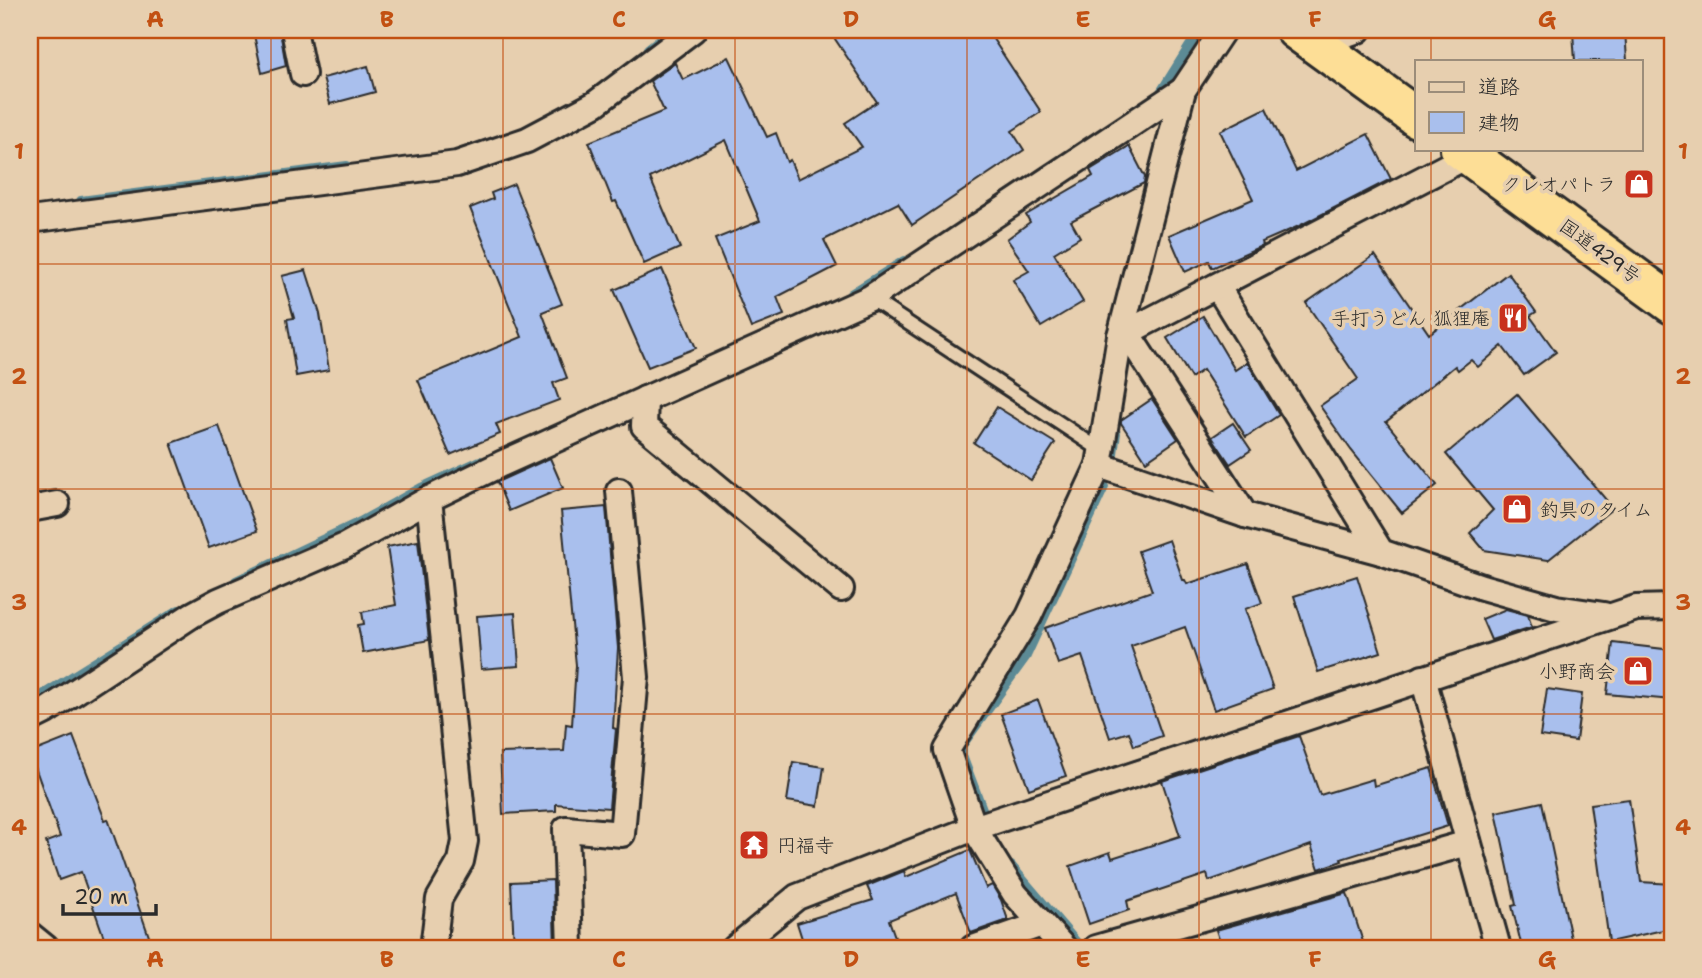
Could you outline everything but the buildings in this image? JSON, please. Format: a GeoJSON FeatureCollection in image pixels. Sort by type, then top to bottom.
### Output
{"type":"FeatureCollection","features":[{"type":"Feature","properties":{"kind":"highway"},"geometry":{"type":"LineString","coordinates":[[1306,37],[1415,117]]}},
{"type":"Feature","properties":{"kind":"highway","name":"国道429号"},"geometry":{"type":"LineString","coordinates":[[1464,152],[1672,304]]}},
{"type":"Feature","properties":{"kind":"street"},"geometry":{"type":"LineString","coordinates":[[294,30],[303,74]]}},
{"type":"Feature","properties":{"kind":"street"},"geometry":{"type":"LineString","coordinates":[[30,220],[457,164],[527,140],[595,104],[693,30]]}},
{"type":"Feature","properties":{"kind":"street"},"geometry":{"type":"LineString","coordinates":[[1064,948],[1015,894],[947,750],[1029,616],[1100,458],[1124,335],[1183,90],[1223,30]]}},
{"type":"Feature","properties":{"kind":"street"},"geometry":{"type":"LineString","coordinates":[[1306,37],[1358,30]]}},
{"type":"Feature","properties":{"kind":"street"},"geometry":{"type":"LineString","coordinates":[[30,719],[218,601],[345,546],[429,499],[870,298],[1183,90]]}},
{"type":"Feature","properties":{"kind":"street"},"geometry":{"type":"LineString","coordinates":[[1124,335],[1464,152]]}},
{"type":"Feature","properties":{"kind":"street"},"geometry":{"type":"LineString","coordinates":[[1217,286],[1381,552]]}},
{"type":"Feature","properties":{"kind":"street"},"geometry":{"type":"LineString","coordinates":[[1124,335],[1245,515]]}},
{"type":"Feature","properties":{"kind":"street"},"geometry":{"type":"LineString","coordinates":[[645,399],[644,426],[841,589]]}},
{"type":"Feature","properties":{"kind":"street"},"geometry":{"type":"LineString","coordinates":[[1100,458],[1245,515],[1381,552],[1482,587],[1556,608],[1611,616]]}},
{"type":"Feature","properties":{"kind":"street"},"geometry":{"type":"LineString","coordinates":[[570,948],[566,829],[622,834],[636,677],[619,491]]}},
{"type":"Feature","properties":{"kind":"street"},"geometry":{"type":"LineString","coordinates":[[429,499],[465,841],[461,861],[439,899],[433,948]]}},
{"type":"Feature","properties":{"kind":"street"},"geometry":{"type":"LineString","coordinates":[[30,509],[57,504]]}},
{"type":"Feature","properties":{"kind":"street"},"geometry":{"type":"LineString","coordinates":[[735,948],[797,897],[983,825],[1636,608],[1672,607]]}},
{"type":"Feature","properties":{"kind":"street"},"geometry":{"type":"LineString","coordinates":[[1423,678],[1498,948]]}},
{"type":"Feature","properties":{"kind":"street"},"geometry":{"type":"LineString","coordinates":[[1096,948],[1468,844]]}},
{"type":"Feature","properties":{"kind":"street"},"geometry":{"type":"LineString","coordinates":[[973,948],[1042,924]]}},
{"type":"Feature","properties":{"kind":"street"},"geometry":{"type":"LineString","coordinates":[[30,934],[46,948]]}},
{"type":"Feature","properties":{"kind":"lane"},"geometry":{"type":"LineString","coordinates":[[870,298],[1100,458]]}},
{"type":"Feature","properties":{"kind":"waterway"},"geometry":{"type":"LineString","coordinates":[[648,49],[672,30]]}},
{"type":"Feature","properties":{"kind":"waterway"},"geometry":{"type":"LineString","coordinates":[[1158,97],[1200,30]]}},
{"type":"Feature","properties":{"kind":"waterway"},"geometry":{"type":"LineString","coordinates":[[81,201],[347,166]]}},
{"type":"Feature","properties":{"kind":"waterway"},"geometry":{"type":"LineString","coordinates":[[851,294],[904,261]]}},
{"type":"Feature","properties":{"kind":"waterway"},"geometry":{"type":"LineString","coordinates":[[1112,460],[1116,433]]}},
{"type":"Feature","properties":{"kind":"waterway"},"geometry":{"type":"LineString","coordinates":[[236,581],[480,461]]}},
{"type":"Feature","properties":{"kind":"waterway"},"geometry":{"type":"LineString","coordinates":[[987,822],[962,756],[962,745],[1026,656],[1104,487]]}},
{"type":"Feature","properties":{"kind":"waterway"},"geometry":{"type":"LineString","coordinates":[[30,703],[179,610]]}},
{"type":"Feature","properties":{"kind":"waterway"},"geometry":{"type":"LineString","coordinates":[[1011,866],[1081,948]]}},
{"type":"Feature","properties":{"kind":"place","name":"クレオパトラ"},"geometry":{"type":"Point","coordinates":[1639,184]}},
{"type":"Feature","properties":{"kind":"place","name":"手打うどん 狐狸庵"},"geometry":{"type":"Point","coordinates":[1513,318]}},
{"type":"Feature","properties":{"kind":"place","name":"釣具のタイム"},"geometry":{"type":"Point","coordinates":[1517,509]}},
{"type":"Feature","properties":{"kind":"place","name":"小野商会"},"geometry":{"type":"Point","coordinates":[1638,671]}},
{"type":"Feature","properties":{"kind":"place","name":"円福寺"},"geometry":{"type":"Point","coordinates":[754,845]}}]}
